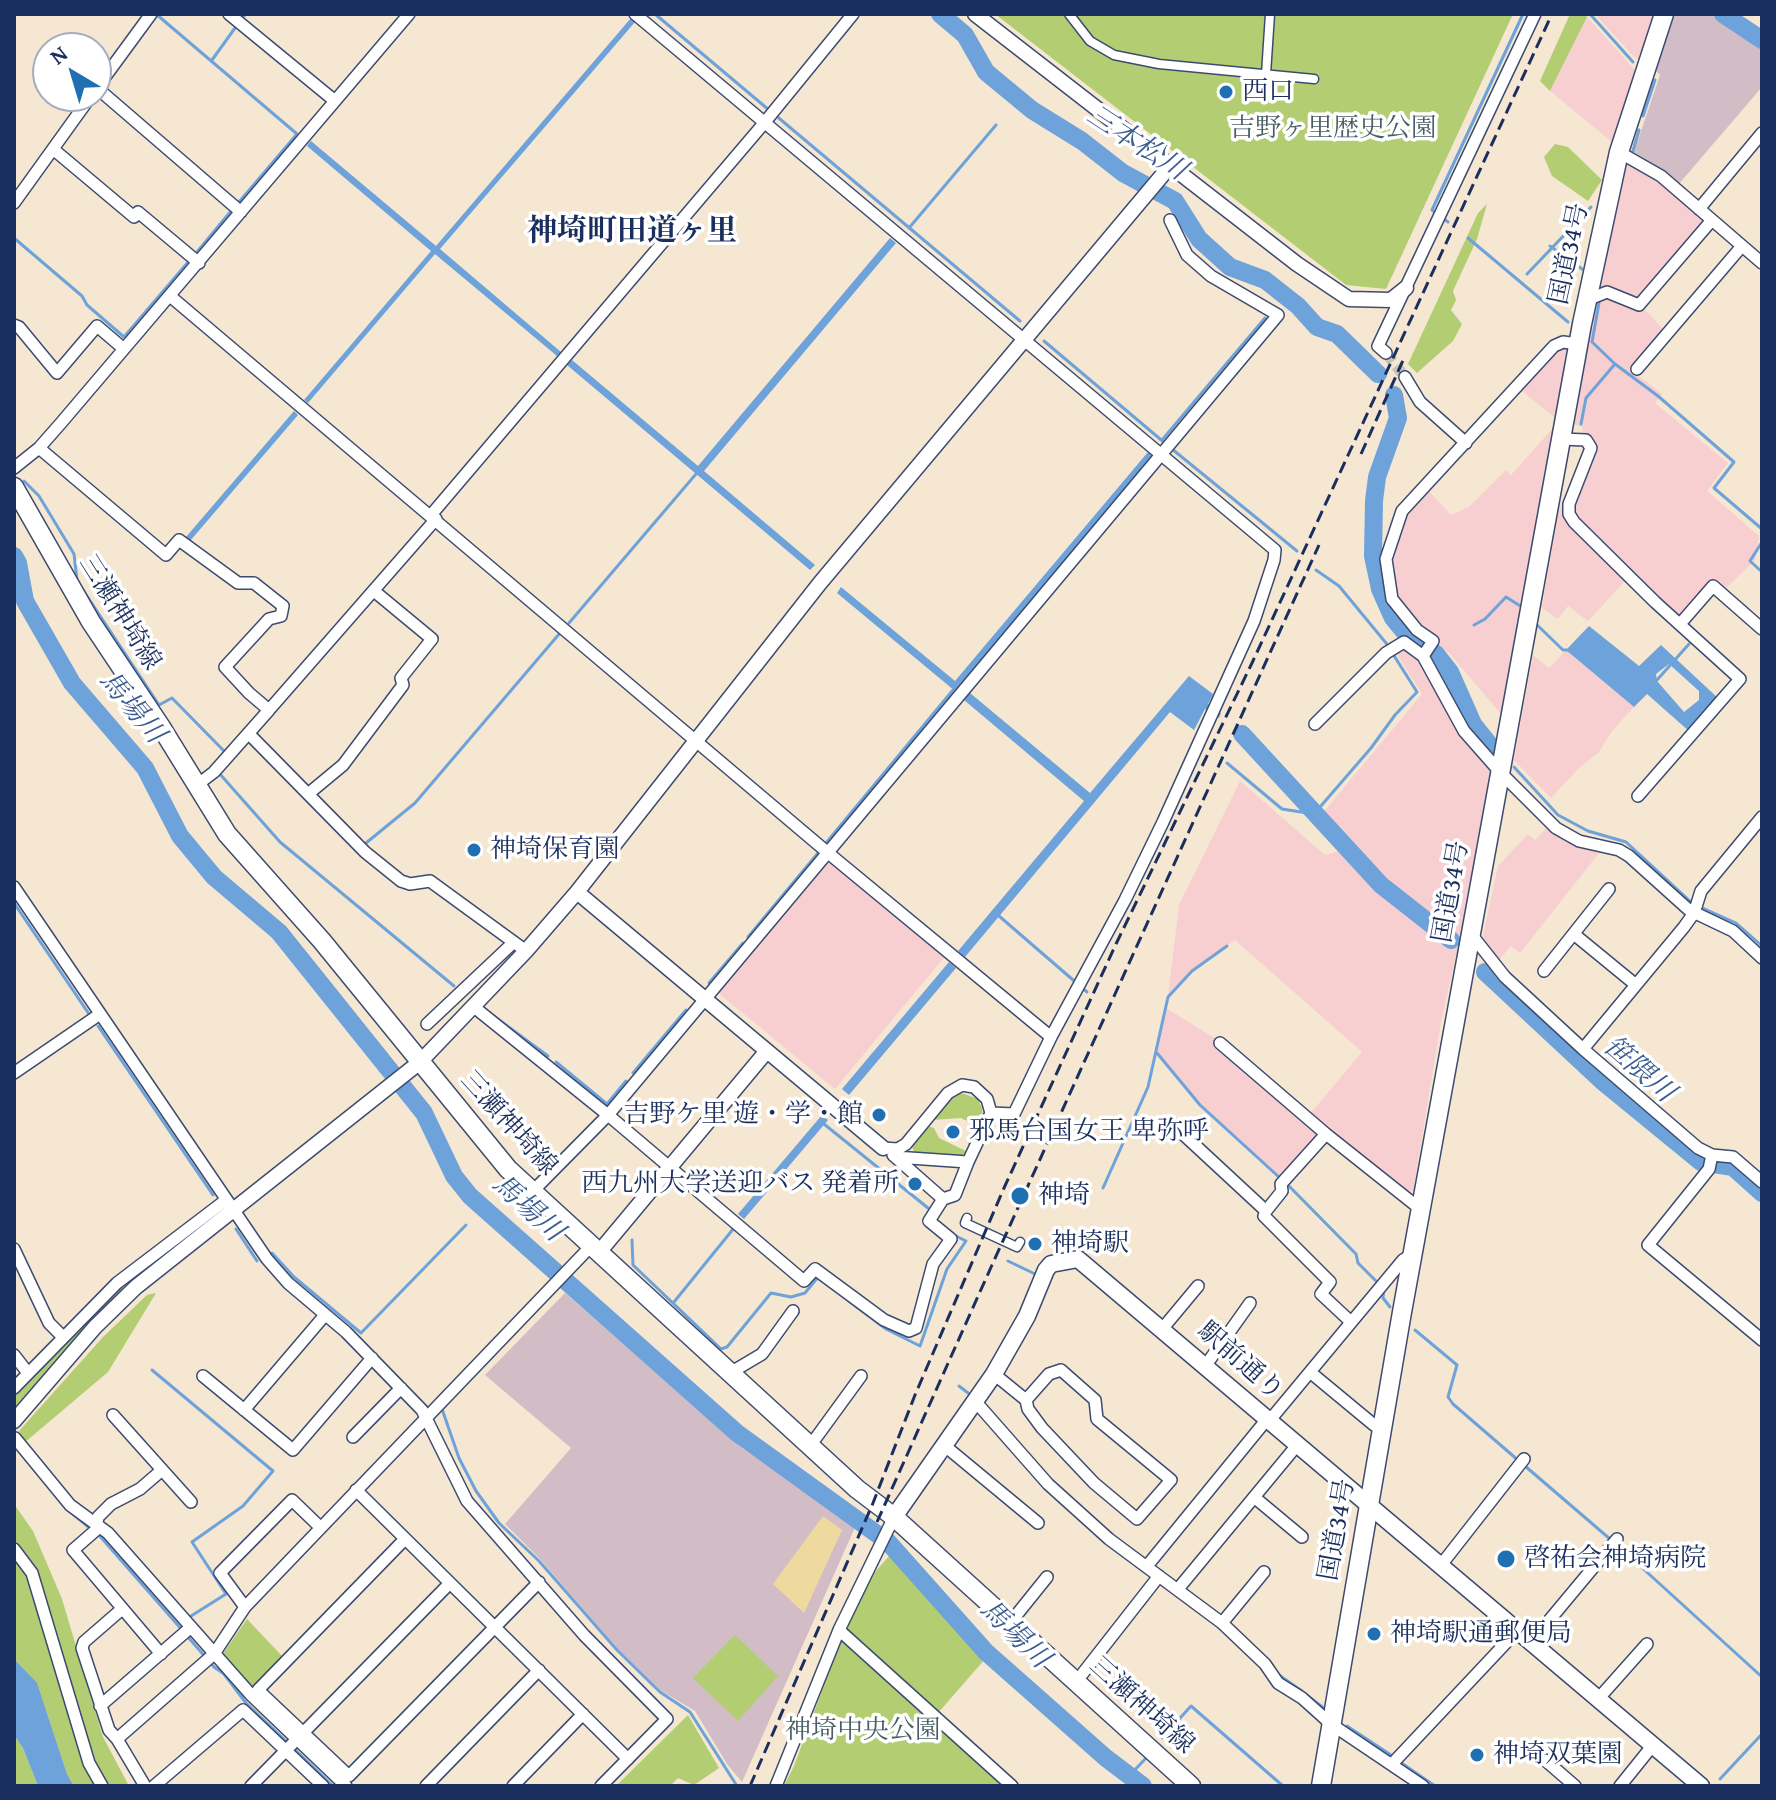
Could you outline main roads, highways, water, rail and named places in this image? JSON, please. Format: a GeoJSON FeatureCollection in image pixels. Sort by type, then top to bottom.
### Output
{"type":"FeatureCollection","features":[{"type":"Feature","properties":{"kind":"main road","name":"国道34号"},"geometry":{"type":"LineString","coordinates":[[1321,1786],[1368,1504],[1578,344],[1619,152],[1664,14]]}},
{"type":"Feature","properties":{"kind":"main road","name":"三瀬神埼線"},"geometry":{"type":"LineString","coordinates":[[14,487],[91,622],[227,834],[322,941],[414,1067],[532,1192],[891,1523],[1076,1682],[1183,1784]]}},
{"type":"Feature","properties":{"kind":"main road","name":"駅前通り"},"geometry":{"type":"LineString","coordinates":[[891,1523],[994,1374],[1027,1316],[1046,1270],[1051,1264],[1078,1259],[1701,1786]]}},
{"type":"Feature","properties":{"kind":"water"},"geometry":{"type":"Polygon","coordinates":[[[631,18],[635,22],[440,249],[561,352],[557,356],[435,254],[308,403],[304,400],[431,251],[307,146],[309,143],[311,141],[436,246],[631,18]]]}},
{"type":"Feature","properties":{"kind":"water"},"geometry":{"type":"Polygon","coordinates":[[[890,238],[896,243],[704,471],[815,565],[810,570],[567,365],[572,360],[698,466],[890,238]]]}},
{"type":"Feature","properties":{"kind":"water"},"geometry":{"type":"Polygon","coordinates":[[[294,411],[298,415],[190,541],[186,537],[294,411]]]}},
{"type":"Feature","properties":{"kind":"water"},"geometry":{"type":"Polygon","coordinates":[[[1148,452],[1152,456],[955,691],[837,593],[841,587],[955,681],[1148,452]]]}},
{"type":"Feature","properties":{"kind":"water"},"geometry":{"type":"Polygon","coordinates":[[[1589,626],[1639,666],[1661,645],[1719,699],[1690,732],[1647,694],[1634,707],[1566,650],[1589,626]],[[1669,664],[1656,674],[1657,681],[1684,712],[1699,700],[1699,691],[1669,664]]]}},
{"type":"Feature","properties":{"kind":"water"},"geometry":{"type":"Polygon","coordinates":[[[1189,676],[1213,694],[1208,704],[1221,713],[1219,718],[1205,709],[1194,730],[1170,712],[965,957],[958,951],[1084,801],[964,700],[970,693],[1090,793],[1189,676]]]}},
{"type":"Feature","properties":{"kind":"water"},"geometry":{"type":"Polygon","coordinates":[[[949,962],[956,968],[849,1095],[842,1089],[949,962]]]}},
{"type":"Feature","properties":{"kind":"water"},"geometry":{"type":"Polygon","coordinates":[[[822,1115],[828,1120],[744,1219],[738,1214],[822,1115]]]}},
{"type":"Feature","properties":{"kind":"water"},"geometry":{"type":"Polygon","coordinates":[[[14,1659],[37,1683],[67,1774],[74,1786],[38,1786],[23,1748],[14,1735],[14,1659]]]}},
{"type":"Feature","properties":{"kind":"waterway"},"geometry":{"type":"LineString","coordinates":[[156,14],[297,134],[239,202]]}},
{"type":"Feature","properties":{"kind":"waterway"},"geometry":{"type":"LineString","coordinates":[[655,14],[769,110]]}},
{"type":"Feature","properties":{"kind":"waterway","name":"三本松川"},"geometry":{"type":"LineString","coordinates":[[940,14],[965,35],[986,72],[1032,110],[1082,141],[1123,173],[1175,201],[1199,239],[1230,267],[1265,280],[1298,306],[1317,327],[1337,334],[1378,374]]}},
{"type":"Feature","properties":{"kind":"waterway"},"geometry":{"type":"LineString","coordinates":[[1448,222],[1432,210],[1523,14]]}},
{"type":"Feature","properties":{"kind":"waterway"},"geometry":{"type":"LineString","coordinates":[[1590,14],[1633,62]]}},
{"type":"Feature","properties":{"kind":"waterway"},"geometry":{"type":"LineString","coordinates":[[1723,14],[1762,40]]}},
{"type":"Feature","properties":{"kind":"waterway"},"geometry":{"type":"LineString","coordinates":[[212,60],[235,28]]}},
{"type":"Feature","properties":{"kind":"waterway"},"geometry":{"type":"LineString","coordinates":[[1643,116],[1655,80]]}},
{"type":"Feature","properties":{"kind":"waterway"},"geometry":{"type":"LineString","coordinates":[[774,114],[1020,321]]}},
{"type":"Feature","properties":{"kind":"waterway"},"geometry":{"type":"LineString","coordinates":[[909,228],[996,125]]}},
{"type":"Feature","properties":{"kind":"waterway"},"geometry":{"type":"LineString","coordinates":[[1633,151],[1639,130]]}},
{"type":"Feature","properties":{"kind":"waterway"},"geometry":{"type":"LineString","coordinates":[[1527,274],[1591,207]]}},
{"type":"Feature","properties":{"kind":"waterway"},"geometry":{"type":"LineString","coordinates":[[197,252],[231,211]]}},
{"type":"Feature","properties":{"kind":"waterway"},"geometry":{"type":"LineString","coordinates":[[14,238],[124,337],[189,261]]}},
{"type":"Feature","properties":{"kind":"waterway"},"geometry":{"type":"LineString","coordinates":[[1468,238],[1568,322]]}},
{"type":"Feature","properties":{"kind":"waterway"},"geometry":{"type":"LineString","coordinates":[[1550,246],[1582,269]]}},
{"type":"Feature","properties":{"kind":"waterway"},"geometry":{"type":"LineString","coordinates":[[1599,303],[1592,342],[1734,462],[1714,488],[1762,529]]}},
{"type":"Feature","properties":{"kind":"waterway"},"geometry":{"type":"LineString","coordinates":[[1162,440],[1265,318]]}},
{"type":"Feature","properties":{"kind":"waterway"},"geometry":{"type":"LineString","coordinates":[[1044,341],[1166,444]]}},
{"type":"Feature","properties":{"kind":"waterway"},"geometry":{"type":"LineString","coordinates":[[1581,424],[1586,398],[1615,364]]}},
{"type":"Feature","properties":{"kind":"waterway","name":"三本松川"},"geometry":{"type":"LineString","coordinates":[[1394,395],[1398,418],[1377,477],[1374,501],[1373,556],[1380,589],[1393,618],[1407,635],[1436,654],[1450,672],[1473,724],[1493,749]]}},
{"type":"Feature","properties":{"kind":"waterway"},"geometry":{"type":"LineString","coordinates":[[1172,449],[1297,551]]}},
{"type":"Feature","properties":{"kind":"waterway"},"geometry":{"type":"LineString","coordinates":[[569,623],[696,474]]}},
{"type":"Feature","properties":{"kind":"waterway"},"geometry":{"type":"LineString","coordinates":[[24,481],[39,496],[74,554],[77,580]]}},
{"type":"Feature","properties":{"kind":"waterway"},"geometry":{"type":"LineString","coordinates":[[1762,542],[1750,561],[1762,572]]}},
{"type":"Feature","properties":{"kind":"waterway","name":"馬場川"},"geometry":{"type":"LineString","coordinates":[[14,556],[25,601],[72,683],[145,768],[180,836],[214,877],[279,932],[424,1113],[454,1176],[470,1196],[737,1433],[888,1542],[986,1652],[1106,1758],[1143,1786]]}},
{"type":"Feature","properties":{"kind":"waterway"},"geometry":{"type":"LineString","coordinates":[[1227,763],[1282,809],[1314,814],[1417,692],[1386,643],[1339,586],[1316,570]]}},
{"type":"Feature","properties":{"kind":"waterway"},"geometry":{"type":"LineString","coordinates":[[81,587],[159,705],[172,698],[225,752]]}},
{"type":"Feature","properties":{"kind":"waterway"},"geometry":{"type":"LineString","coordinates":[[1474,625],[1485,619],[1506,597],[1522,607]]}},
{"type":"Feature","properties":{"kind":"waterway"},"geometry":{"type":"LineString","coordinates":[[1534,622],[1563,650],[1567,650]]}},
{"type":"Feature","properties":{"kind":"waterway"},"geometry":{"type":"LineString","coordinates":[[366,843],[415,803],[560,633]]}},
{"type":"Feature","properties":{"kind":"waterway"},"geometry":{"type":"LineString","coordinates":[[1657,680],[1689,644]]}},
{"type":"Feature","properties":{"kind":"waterway"},"geometry":{"type":"LineString","coordinates":[[826,843],[953,690]]}},
{"type":"Feature","properties":{"kind":"waterway","name":"笹隈川"},"geometry":{"type":"LineString","coordinates":[[1242,734],[1381,885],[1451,940]]}},
{"type":"Feature","properties":{"kind":"waterway","name":"三本松川"},"geometry":{"type":"LineString","coordinates":[[1514,767],[1558,815],[1588,831],[1626,842],[1692,903]]}},
{"type":"Feature","properties":{"kind":"waterway"},"geometry":{"type":"LineString","coordinates":[[219,773],[280,842],[454,986]]}},
{"type":"Feature","properties":{"kind":"waterway"},"geometry":{"type":"LineString","coordinates":[[748,937],[818,853]]}},
{"type":"Feature","properties":{"kind":"waterway"},"geometry":{"type":"LineString","coordinates":[[14,903],[89,1014]]}},
{"type":"Feature","properties":{"kind":"waterway","name":"三本松川"},"geometry":{"type":"LineString","coordinates":[[1698,906],[1736,923],[1762,946]]}},
{"type":"Feature","properties":{"kind":"waterway"},"geometry":{"type":"LineString","coordinates":[[999,916],[1087,992]]}},
{"type":"Feature","properties":{"kind":"waterway"},"geometry":{"type":"LineString","coordinates":[[709,983],[743,943]]}},
{"type":"Feature","properties":{"kind":"waterway"},"geometry":{"type":"LineString","coordinates":[[1103,1188],[1148,1087],[1168,997],[1192,971],[1227,946]]}},
{"type":"Feature","properties":{"kind":"waterway","name":"笹隈川"},"geometry":{"type":"LineString","coordinates":[[1485,972],[1602,1081],[1701,1162],[1733,1167],[1762,1193]]}},
{"type":"Feature","properties":{"kind":"waterway"},"geometry":{"type":"LineString","coordinates":[[633,1073],[686,1010]]}},
{"type":"Feature","properties":{"kind":"waterway"},"geometry":{"type":"LineString","coordinates":[[491,1014],[548,1056]]}},
{"type":"Feature","properties":{"kind":"waterway"},"geometry":{"type":"LineString","coordinates":[[98,1026],[213,1195]]}},
{"type":"Feature","properties":{"kind":"waterway"},"geometry":{"type":"LineString","coordinates":[[1157,1053],[1200,1105],[1280,1178]]}},
{"type":"Feature","properties":{"kind":"waterway"},"geometry":{"type":"LineString","coordinates":[[556,1062],[607,1104],[626,1081]]}},
{"type":"Feature","properties":{"kind":"waterway"},"geometry":{"type":"LineString","coordinates":[[824,1124],[928,1208]]}},
{"type":"Feature","properties":{"kind":"waterway"},"geometry":{"type":"LineString","coordinates":[[1286,1183],[1356,1254],[1358,1263],[1378,1283]]}},
{"type":"Feature","properties":{"kind":"waterway"},"geometry":{"type":"LineString","coordinates":[[272,1253],[294,1277],[361,1333],[466,1225]]}},
{"type":"Feature","properties":{"kind":"waterway"},"geometry":{"type":"LineString","coordinates":[[674,1302],[734,1228]]}},
{"type":"Feature","properties":{"kind":"waterway"},"geometry":{"type":"LineString","coordinates":[[236,1229],[257,1261]]}},
{"type":"Feature","properties":{"kind":"waterway"},"geometry":{"type":"LineString","coordinates":[[849,1301],[886,1329],[920,1346],[947,1269],[966,1241],[952,1234]]}},
{"type":"Feature","properties":{"kind":"waterway"},"geometry":{"type":"LineString","coordinates":[[632,1240],[633,1265],[721,1349],[727,1347],[771,1293],[791,1297],[805,1293],[818,1277]]}},
{"type":"Feature","properties":{"kind":"waterway"},"geometry":{"type":"LineString","coordinates":[[1008,1261],[1035,1274]]}},
{"type":"Feature","properties":{"kind":"waterway"},"geometry":{"type":"LineString","coordinates":[[1384,1287],[1383,1298],[1390,1307]]}},
{"type":"Feature","properties":{"kind":"waterway"},"geometry":{"type":"LineString","coordinates":[[1415,1330],[1457,1365],[1448,1397],[1453,1404],[1519,1461]]}},
{"type":"Feature","properties":{"kind":"waterway"},"geometry":{"type":"LineString","coordinates":[[152,1370],[273,1471],[243,1506],[192,1542],[226,1594],[191,1616]]}},
{"type":"Feature","properties":{"kind":"waterway"},"geometry":{"type":"LineString","coordinates":[[959,1386],[968,1393]]}},
{"type":"Feature","properties":{"kind":"waterway"},"geometry":{"type":"LineString","coordinates":[[442,1409],[459,1458],[476,1491],[499,1523],[539,1561],[617,1650],[660,1692],[690,1712],[737,1786]]}},
{"type":"Feature","properties":{"kind":"waterway"},"geometry":{"type":"LineString","coordinates":[[1525,1466],[1610,1539]]}},
{"type":"Feature","properties":{"kind":"waterway"},"geometry":{"type":"LineString","coordinates":[[67,1509],[92,1530]]}},
{"type":"Feature","properties":{"kind":"waterway"},"geometry":{"type":"LineString","coordinates":[[98,1534],[183,1631]]}},
{"type":"Feature","properties":{"kind":"waterway"},"geometry":{"type":"LineString","coordinates":[[1616,1544],[1762,1677]]}},
{"type":"Feature","properties":{"kind":"waterway"},"geometry":{"type":"LineString","coordinates":[[188,1637],[224,1674],[246,1703],[333,1786]]}},
{"type":"Feature","properties":{"kind":"waterway"},"geometry":{"type":"LineString","coordinates":[[1279,1675],[1302,1691]]}},
{"type":"Feature","properties":{"kind":"waterway"},"geometry":{"type":"LineString","coordinates":[[1308,1696],[1325,1709]]}},
{"type":"Feature","properties":{"kind":"waterway"},"geometry":{"type":"LineString","coordinates":[[1162,1738],[1191,1706],[1283,1786]]}},
{"type":"Feature","properties":{"kind":"waterway"},"geometry":{"type":"LineString","coordinates":[[1347,1726],[1394,1757]]}},
{"type":"Feature","properties":{"kind":"waterway"},"geometry":{"type":"LineString","coordinates":[[1720,1779],[1762,1734]]}},
{"type":"Feature","properties":{"kind":"waterway"},"geometry":{"type":"LineString","coordinates":[[1129,1776],[1148,1756]]}},
{"type":"Feature","properties":{"kind":"waterway"},"geometry":{"type":"LineString","coordinates":[[1400,1762],[1435,1786]]}},
{"type":"Feature","properties":{"kind":"tunnel"},"geometry":{"type":"LineString","coordinates":[[1386,353],[1405,377]]}},
{"type":"Feature","properties":{"kind":"railway"},"geometry":{"type":"LineString","coordinates":[[750,1786],[873,1503],[915,1395],[1004,1188],[1116,944],[1252,663],[1552,14]]}},
{"type":"Feature","properties":{"kind":"railway"},"geometry":{"type":"LineString","coordinates":[[1361,454],[1405,356]]}},
{"type":"Feature","properties":{"kind":"railway"},"geometry":{"type":"LineString","coordinates":[[877,1522],[1319,545]]}},
{"type":"Feature","properties":{"kind":"place","name":"西口"},"geometry":{"type":"Point","coordinates":[1226,92]}},
{"type":"Feature","properties":{"kind":"place","name":"神埼保育園"},"geometry":{"type":"Point","coordinates":[474,850]}},
{"type":"Feature","properties":{"kind":"place","name":"吉野ケ里 遊・学・館"},"geometry":{"type":"Point","coordinates":[879,1115]}},
{"type":"Feature","properties":{"kind":"place","name":"邪馬台国女王 卑弥呼"},"geometry":{"type":"Point","coordinates":[953,1132]}},
{"type":"Feature","properties":{"kind":"place","name":"西九州大学送迎バス 発着所"},"geometry":{"type":"Point","coordinates":[915,1184]}},
{"type":"Feature","properties":{"kind":"place","name":"神埼"},"geometry":{"type":"Point","coordinates":[1020,1196]}},
{"type":"Feature","properties":{"kind":"place","name":"神埼駅"},"geometry":{"type":"Point","coordinates":[1035,1244]}},
{"type":"Feature","properties":{"kind":"place","name":"啓祐会神埼病院"},"geometry":{"type":"Point","coordinates":[1506,1559]}},
{"type":"Feature","properties":{"kind":"place","name":"神埼駅通郵便局"},"geometry":{"type":"Point","coordinates":[1374,1634]}},
{"type":"Feature","properties":{"kind":"place","name":"神埼双葉園"},"geometry":{"type":"Point","coordinates":[1477,1755]}},
{"type":"Feature","properties":{"kind":"district","name":"神埼町田道ヶ里"},"geometry":{"type":"Point","coordinates":[632,232]}},
{"type":"Feature","properties":{"kind":"park label","name":"吉野ヶ里歴史公園"},"geometry":{"type":"Point","coordinates":[1333,129]}},
{"type":"Feature","properties":{"kind":"park label","name":"神埼中央公園"},"geometry":{"type":"Point","coordinates":[863,1731]}}]}
